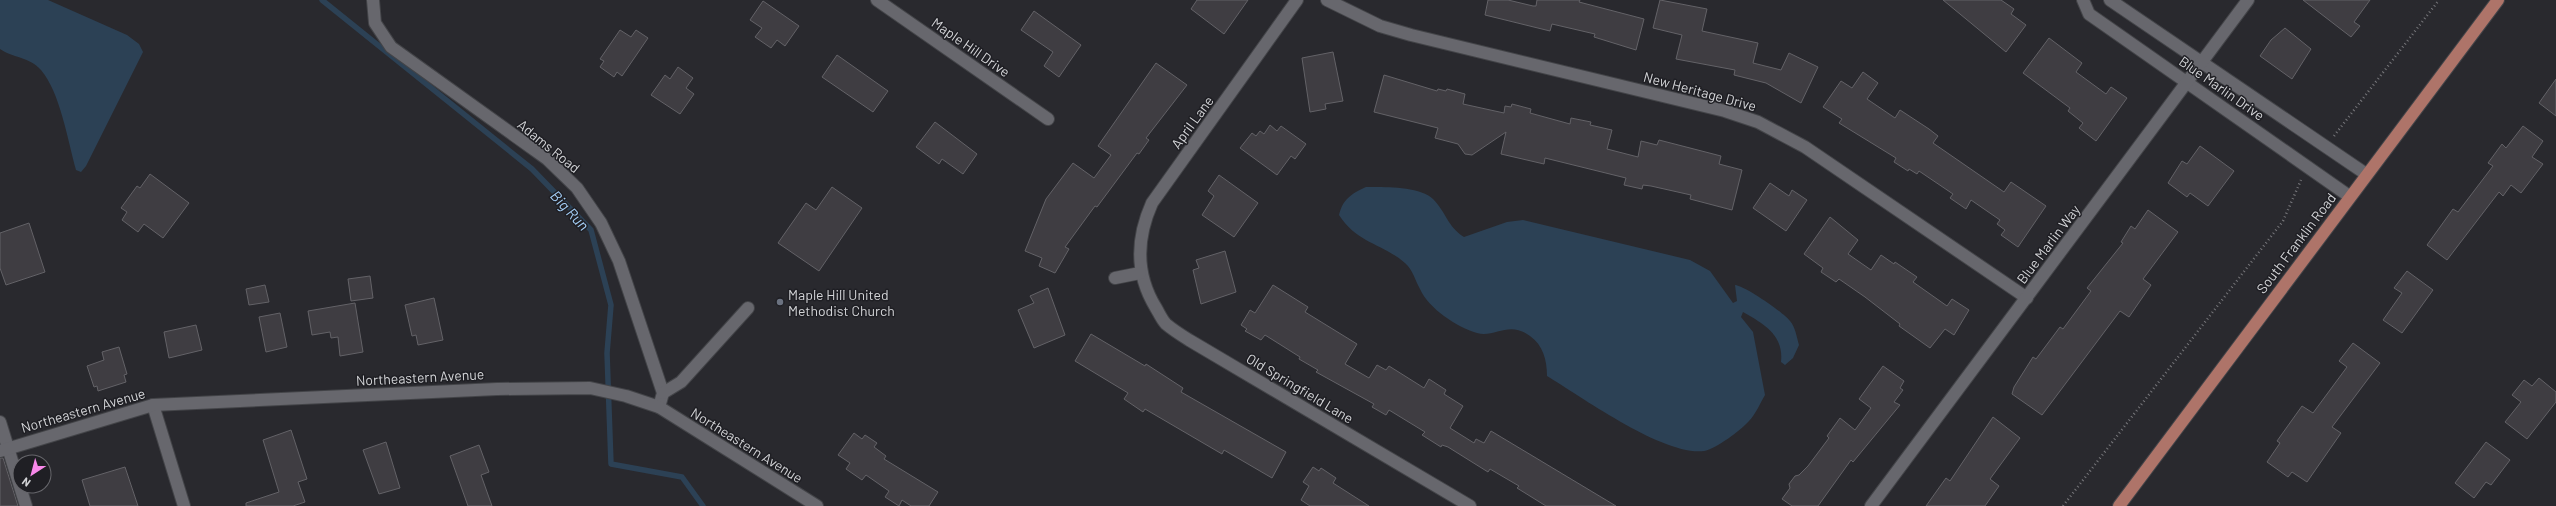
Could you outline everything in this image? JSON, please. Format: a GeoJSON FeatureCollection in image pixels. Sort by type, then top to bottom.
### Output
{"type":"FeatureCollection","features":[{"type":"Feature","properties":{"kind":"main road","name":"South Franklin Road"},"geometry":{"type":"LineString","coordinates":[[2119,506],[2349,196],[2498,0]]}},
{"type":"Feature","properties":{"kind":"street","name":"Adams Road"},"geometry":{"type":"LineString","coordinates":[[373,0],[375,23],[391,46],[547,159],[577,188],[601,223],[619,261],[663,393]]}},
{"type":"Feature","properties":{"kind":"street","name":"Maple Hill Drive"},"geometry":{"type":"LineString","coordinates":[[877,0],[1048,119]]}},
{"type":"Feature","properties":{"kind":"street","name":"April Lane"},"geometry":{"type":"LineString","coordinates":[[1140,273],[1141,243],[1145,219],[1152,203],[1297,0]]}},
{"type":"Feature","properties":{"kind":"street","name":"New Heritage Drive"},"geometry":{"type":"LineString","coordinates":[[1327,0],[1380,26],[1411,35],[1725,111],[1758,122],[1805,148],[2027,298]]}},
{"type":"Feature","properties":{"kind":"street","name":"Blue Marlin Drive"},"geometry":{"type":"LineString","coordinates":[[2083,0],[2089,14],[2349,196]]}},
{"type":"Feature","properties":{"kind":"street","name":"Blue Marlin Drive"},"geometry":{"type":"LineString","coordinates":[[2110,0],[2366,174]]}},
{"type":"Feature","properties":{"kind":"street","name":"Blue Marlin Way"},"geometry":{"type":"LineString","coordinates":[[1871,506],[2248,0]]}},
{"type":"Feature","properties":{"kind":"street"},"geometry":{"type":"LineString","coordinates":[[1115,278],[1140,273]]}},
{"type":"Feature","properties":{"kind":"street","name":"Old Springfield Lane"},"geometry":{"type":"LineString","coordinates":[[1140,273],[1149,297],[1165,323],[1189,340],[1470,506]]}},
{"type":"Feature","properties":{"kind":"street"},"geometry":{"type":"LineString","coordinates":[[659,407],[663,393],[681,382],[748,308]]}},
{"type":"Feature","properties":{"kind":"street","name":"Northeastern Avenue"},"geometry":{"type":"LineString","coordinates":[[4,450],[153,405],[491,389],[590,388],[626,396],[659,407],[817,506]]}},
{"type":"Feature","properties":{"kind":"street"},"geometry":{"type":"LineString","coordinates":[[153,405],[184,506]]}},
{"type":"Feature","properties":{"kind":"street"},"geometry":{"type":"LineString","coordinates":[[0,422],[4,450],[26,506]]}},
{"type":"Feature","properties":{"kind":"path"},"geometry":{"type":"LineString","coordinates":[[2325,146],[2439,0]]}},
{"type":"Feature","properties":{"kind":"path"},"geometry":{"type":"LineString","coordinates":[[2063,506],[2283,221],[2297,185],[2309,168]]}},
{"type":"Feature","properties":{"kind":"water"},"geometry":{"type":"Polygon","coordinates":[[[0,0],[48,0],[127,35],[139,44],[143,52],[86,166],[81,172],[76,170],[63,117],[48,79],[32,62],[0,49],[0,0]]]}},
{"type":"Feature","properties":{"kind":"water"},"geometry":{"type":"Polygon","coordinates":[[[1366,187],[1411,189],[1427,195],[1437,204],[1450,224],[1464,237],[1507,222],[1523,220],[1690,260],[1710,271],[1733,303],[1737,301],[1735,285],[1755,294],[1780,312],[1792,323],[1799,345],[1793,358],[1785,365],[1781,362],[1781,353],[1776,337],[1765,326],[1743,312],[1741,317],[1753,332],[1765,395],[1756,412],[1749,421],[1728,439],[1709,450],[1687,450],[1667,444],[1623,423],[1547,376],[1545,359],[1541,348],[1530,336],[1522,331],[1509,329],[1484,334],[1477,333],[1453,322],[1444,316],[1424,296],[1412,272],[1405,263],[1388,251],[1362,238],[1346,225],[1339,215],[1345,201],[1356,192],[1366,187]]]}},
{"type":"Feature","properties":{"kind":"building"},"geometry":{"type":"Polygon","coordinates":[[[1197,0],[1248,0],[1224,34],[1191,9],[1197,0]]]}},
{"type":"Feature","properties":{"kind":"building"},"geometry":{"type":"Polygon","coordinates":[[[1488,0],[1508,0],[1536,6],[1537,0],[1580,0],[1579,2],[1644,19],[1636,50],[1594,37],[1595,34],[1552,24],[1550,31],[1485,15],[1488,0]]]}},
{"type":"Feature","properties":{"kind":"building"},"geometry":{"type":"Polygon","coordinates":[[[1660,0],[1707,9],[1702,31],[1758,43],[1753,63],[1781,70],[1789,53],[1818,67],[1801,103],[1766,83],[1734,75],[1735,70],[1676,59],[1682,35],[1653,28],[1660,0]]]}},
{"type":"Feature","properties":{"kind":"building"},"geometry":{"type":"Polygon","coordinates":[[[1943,0],[2001,0],[2014,9],[2011,14],[2026,25],[2006,52],[1943,0]]]}},
{"type":"Feature","properties":{"kind":"building"},"geometry":{"type":"Polygon","coordinates":[[[2303,0],[2370,0],[2354,22],[2360,26],[2351,37],[2303,0]]]}},
{"type":"Feature","properties":{"kind":"building"},"geometry":{"type":"Polygon","coordinates":[[[763,1],[799,26],[785,46],[777,40],[771,48],[755,37],[762,28],[750,20],[763,1]]]}},
{"type":"Feature","properties":{"kind":"building"},"geometry":{"type":"Polygon","coordinates":[[[1034,11],[1081,45],[1059,77],[1044,66],[1053,52],[1021,30],[1034,11]]]}},
{"type":"Feature","properties":{"kind":"building"},"geometry":{"type":"Polygon","coordinates":[[[2285,28],[2311,49],[2292,79],[2260,56],[2271,40],[2285,28]]]}},
{"type":"Feature","properties":{"kind":"building"},"geometry":{"type":"Polygon","coordinates":[[[620,30],[631,37],[636,30],[648,38],[622,76],[617,72],[614,77],[600,67],[604,61],[600,59],[620,30]]]}},
{"type":"Feature","properties":{"kind":"building"},"geometry":{"type":"Polygon","coordinates":[[[2049,38],[2082,63],[2076,72],[2106,94],[2111,87],[2127,98],[2096,141],[2079,128],[2083,123],[2068,111],[2070,108],[2023,73],[2049,38]]]}},
{"type":"Feature","properties":{"kind":"building"},"geometry":{"type":"Polygon","coordinates":[[[1333,52],[1343,101],[1325,104],[1326,109],[1310,112],[1302,58],[1333,52]]]}},
{"type":"Feature","properties":{"kind":"building"},"geometry":{"type":"Polygon","coordinates":[[[837,55],[888,91],[873,112],[822,77],[837,55]]]}},
{"type":"Feature","properties":{"kind":"building"},"geometry":{"type":"Polygon","coordinates":[[[1156,63],[1187,85],[1146,138],[1149,140],[1139,154],[1137,153],[1065,247],[1069,249],[1055,273],[1039,266],[1042,258],[1025,251],[1046,199],[1073,163],[1094,178],[1111,155],[1098,146],[1156,63]]]}},
{"type":"Feature","properties":{"kind":"building"},"geometry":{"type":"Polygon","coordinates":[[[678,67],[693,78],[686,88],[694,94],[680,114],[651,95],[665,75],[670,79],[678,67]]]}},
{"type":"Feature","properties":{"kind":"building"},"geometry":{"type":"Polygon","coordinates":[[[1863,72],[1878,83],[1867,99],[1895,118],[1900,110],[1929,129],[1938,136],[1933,143],[2004,192],[2011,182],[2046,206],[2018,247],[2001,235],[2005,230],[1997,224],[2000,220],[1971,200],[1966,209],[1950,198],[1953,194],[1919,171],[1917,174],[1909,169],[1908,171],[1894,162],[1896,158],[1839,123],[1842,119],[1823,107],[1841,81],[1852,88],[1863,72]]]}},
{"type":"Feature","properties":{"kind":"building"},"geometry":{"type":"Polygon","coordinates":[[[1384,75],[1437,91],[1438,89],[1446,91],[1447,89],[1465,94],[1463,104],[1504,113],[1505,106],[1511,107],[1512,104],[1531,109],[1530,113],[1570,124],[1571,118],[1591,122],[1590,125],[1612,130],[1607,149],[1638,157],[1641,141],[1657,145],[1659,140],[1721,156],[1719,164],[1742,170],[1732,210],[1690,199],[1691,195],[1651,186],[1643,185],[1642,189],[1624,185],[1626,178],[1545,158],[1544,164],[1501,154],[1506,132],[1472,155],[1465,154],[1458,144],[1435,138],[1438,128],[1374,112],[1384,75]]]}},
{"type":"Feature","properties":{"kind":"building"},"geometry":{"type":"Polygon","coordinates":[[[2556,79],[2556,116],[2539,103],[2556,79]]]}},
{"type":"Feature","properties":{"kind":"building"},"geometry":{"type":"Polygon","coordinates":[[[935,122],[977,154],[963,174],[942,159],[939,164],[916,147],[935,122]]]}},
{"type":"Feature","properties":{"kind":"building"},"geometry":{"type":"Polygon","coordinates":[[[1270,125],[1277,131],[1281,126],[1306,144],[1295,159],[1291,156],[1277,175],[1240,148],[1252,133],[1256,136],[1260,131],[1264,134],[1270,125]]]}},
{"type":"Feature","properties":{"kind":"building"},"geometry":{"type":"Polygon","coordinates":[[[2523,126],[2543,141],[2532,157],[2543,164],[2521,193],[2511,185],[2503,196],[2499,192],[2447,260],[2427,245],[2453,209],[2458,212],[2493,166],[2488,163],[2502,144],[2506,148],[2523,126]]]}},
{"type":"Feature","properties":{"kind":"building"},"geometry":{"type":"Polygon","coordinates":[[[2200,146],[2234,171],[2208,206],[2190,193],[2187,197],[2168,183],[2182,161],[2187,164],[2200,146]]]}},
{"type":"Feature","properties":{"kind":"building"},"geometry":{"type":"Polygon","coordinates":[[[150,174],[189,203],[163,238],[144,224],[138,232],[122,220],[127,212],[121,208],[137,186],[140,188],[150,174]]]}},
{"type":"Feature","properties":{"kind":"building"},"geometry":{"type":"Polygon","coordinates":[[[1219,175],[1258,203],[1234,237],[1202,215],[1214,196],[1208,191],[1219,175]]]}},
{"type":"Feature","properties":{"kind":"building"},"geometry":{"type":"Polygon","coordinates":[[[1770,183],[1789,196],[1792,190],[1807,200],[1786,231],[1753,208],[1770,183]]]}},
{"type":"Feature","properties":{"kind":"building"},"geometry":{"type":"Polygon","coordinates":[[[832,187],[862,208],[819,271],[778,243],[806,203],[816,210],[832,187]]]}},
{"type":"Feature","properties":{"kind":"building"},"geometry":{"type":"Polygon","coordinates":[[[2148,210],[2178,232],[2143,279],[2151,285],[2129,317],[2120,311],[2042,415],[2012,394],[2014,387],[2033,357],[2036,359],[2060,327],[2063,329],[2091,291],[2087,288],[2123,243],[2121,242],[2131,226],[2135,229],[2148,210]]]}},
{"type":"Feature","properties":{"kind":"building"},"geometry":{"type":"Polygon","coordinates":[[[1830,217],[1858,240],[1848,254],[1871,270],[1881,255],[1894,264],[1895,262],[1917,277],[1913,282],[1947,306],[1952,299],[1969,310],[1954,335],[1945,329],[1930,348],[1899,326],[1900,324],[1865,297],[1839,279],[1836,282],[1821,272],[1823,268],[1804,254],[1830,217]]]}},
{"type":"Feature","properties":{"kind":"building"},"geometry":{"type":"Polygon","coordinates":[[[29,223],[45,272],[6,285],[0,268],[0,233],[29,223]]]}},
{"type":"Feature","properties":{"kind":"building"},"geometry":{"type":"Polygon","coordinates":[[[1225,251],[1236,292],[1201,304],[1193,270],[1199,268],[1196,260],[1225,251]]]}},
{"type":"Feature","properties":{"kind":"building"},"geometry":{"type":"Polygon","coordinates":[[[2407,271],[2433,290],[2402,333],[2383,320],[2402,293],[2394,288],[2407,271]]]}},
{"type":"Feature","properties":{"kind":"building"},"geometry":{"type":"Polygon","coordinates":[[[370,276],[373,298],[351,301],[348,279],[370,276]]]}},
{"type":"Feature","properties":{"kind":"building"},"geometry":{"type":"Polygon","coordinates":[[[265,285],[269,302],[249,305],[246,289],[265,285]]]}},
{"type":"Feature","properties":{"kind":"building"},"geometry":{"type":"Polygon","coordinates":[[[1273,285],[1308,307],[1305,312],[1357,344],[1345,364],[1369,378],[1377,365],[1386,370],[1389,366],[1424,388],[1429,379],[1446,390],[1444,394],[1463,406],[1450,428],[1474,443],[1476,439],[1484,443],[1491,431],[1616,506],[1546,506],[1517,488],[1519,486],[1490,469],[1488,472],[1448,447],[1442,445],[1441,447],[1422,435],[1425,432],[1389,410],[1386,415],[1372,407],[1374,404],[1316,372],[1318,370],[1299,359],[1300,357],[1265,335],[1261,340],[1245,331],[1247,329],[1241,325],[1250,310],[1255,313],[1273,285]]]}},
{"type":"Feature","properties":{"kind":"building"},"geometry":{"type":"Polygon","coordinates":[[[1048,288],[1065,335],[1034,348],[1018,310],[1034,303],[1030,296],[1048,288]]]}},
{"type":"Feature","properties":{"kind":"building"},"geometry":{"type":"Polygon","coordinates":[[[434,298],[443,340],[418,345],[416,335],[412,336],[405,305],[434,298]]]}},
{"type":"Feature","properties":{"kind":"building"},"geometry":{"type":"Polygon","coordinates":[[[355,303],[363,352],[340,356],[338,337],[331,338],[330,332],[312,335],[308,311],[355,303]]]}},
{"type":"Feature","properties":{"kind":"building"},"geometry":{"type":"Polygon","coordinates":[[[280,313],[287,347],[266,352],[259,317],[280,313]]]}},
{"type":"Feature","properties":{"kind":"building"},"geometry":{"type":"Polygon","coordinates":[[[196,325],[202,350],[169,358],[164,332],[196,325]]]}},
{"type":"Feature","properties":{"kind":"building"},"geometry":{"type":"Polygon","coordinates":[[[1091,334],[1145,366],[1146,364],[1183,388],[1181,392],[1286,452],[1272,478],[1224,450],[1222,454],[1145,409],[1143,412],[1124,399],[1128,393],[1075,361],[1091,334]]]}},
{"type":"Feature","properties":{"kind":"building"},"geometry":{"type":"Polygon","coordinates":[[[2353,343],[2380,363],[2332,427],[2341,433],[2307,482],[2292,472],[2288,477],[2267,462],[2280,443],[2277,441],[2302,406],[2313,413],[2347,367],[2339,361],[2353,343]]]}},
{"type":"Feature","properties":{"kind":"building"},"geometry":{"type":"Polygon","coordinates":[[[119,347],[127,374],[124,375],[126,382],[98,391],[97,386],[94,387],[87,366],[104,360],[102,352],[119,347]]]}},
{"type":"Feature","properties":{"kind":"building"},"geometry":{"type":"Polygon","coordinates":[[[1883,366],[1904,381],[1900,388],[1903,390],[1894,402],[1900,405],[1853,462],[1851,460],[1818,506],[1792,506],[1782,499],[1790,488],[1789,484],[1795,476],[1799,475],[1808,466],[1829,438],[1827,436],[1840,418],[1855,430],[1871,408],[1859,399],[1883,366]]]}},
{"type":"Feature","properties":{"kind":"building"},"geometry":{"type":"Polygon","coordinates":[[[2539,378],[2556,392],[2556,402],[2527,439],[2505,422],[2521,402],[2512,395],[2524,380],[2532,386],[2539,378]]]}},
{"type":"Feature","properties":{"kind":"building"},"geometry":{"type":"Polygon","coordinates":[[[1993,417],[2020,438],[1990,479],[1999,486],[1985,506],[1926,506],[1946,478],[1950,481],[1993,417]]]}},
{"type":"Feature","properties":{"kind":"building"},"geometry":{"type":"Polygon","coordinates":[[[291,430],[307,479],[298,482],[305,502],[293,506],[246,506],[246,503],[279,492],[263,440],[291,430]]]}},
{"type":"Feature","properties":{"kind":"building"},"geometry":{"type":"Polygon","coordinates":[[[854,433],[862,439],[865,435],[877,443],[874,447],[886,456],[884,459],[938,492],[929,506],[911,506],[902,500],[899,506],[885,497],[889,491],[866,475],[862,480],[846,469],[850,463],[838,455],[854,433]]]}},
{"type":"Feature","properties":{"kind":"building"},"geometry":{"type":"Polygon","coordinates":[[[386,442],[400,488],[379,494],[363,450],[386,442]]]}},
{"type":"Feature","properties":{"kind":"building"},"geometry":{"type":"Polygon","coordinates":[[[2486,442],[2510,460],[2491,485],[2486,482],[2474,498],[2455,483],[2486,442]]]}},
{"type":"Feature","properties":{"kind":"building"},"geometry":{"type":"Polygon","coordinates":[[[479,445],[489,472],[481,475],[492,506],[468,506],[450,456],[479,445]]]}},
{"type":"Feature","properties":{"kind":"building"},"geometry":{"type":"Polygon","coordinates":[[[0,458],[3,458],[12,487],[12,494],[14,494],[18,506],[0,506],[0,458]]]}},
{"type":"Feature","properties":{"kind":"building"},"geometry":{"type":"Polygon","coordinates":[[[125,467],[138,506],[90,506],[82,480],[125,467]]]}},
{"type":"Feature","properties":{"kind":"building"},"geometry":{"type":"Polygon","coordinates":[[[1313,467],[1319,471],[1321,468],[1336,478],[1333,483],[1369,506],[1310,506],[1301,500],[1309,486],[1303,482],[1313,467]]]}},
{"type":"Feature","properties":{"kind":"waterway","name":"Big Run"},"geometry":{"type":"LineString","coordinates":[[322,0],[532,169],[591,230],[611,305],[607,353],[611,464],[682,477],[703,506]]}},
{"type":"Feature","properties":{"kind":"place","name":"Maple Hill United Methodist Church"},"geometry":{"type":"Point","coordinates":[780,302]}}]}
